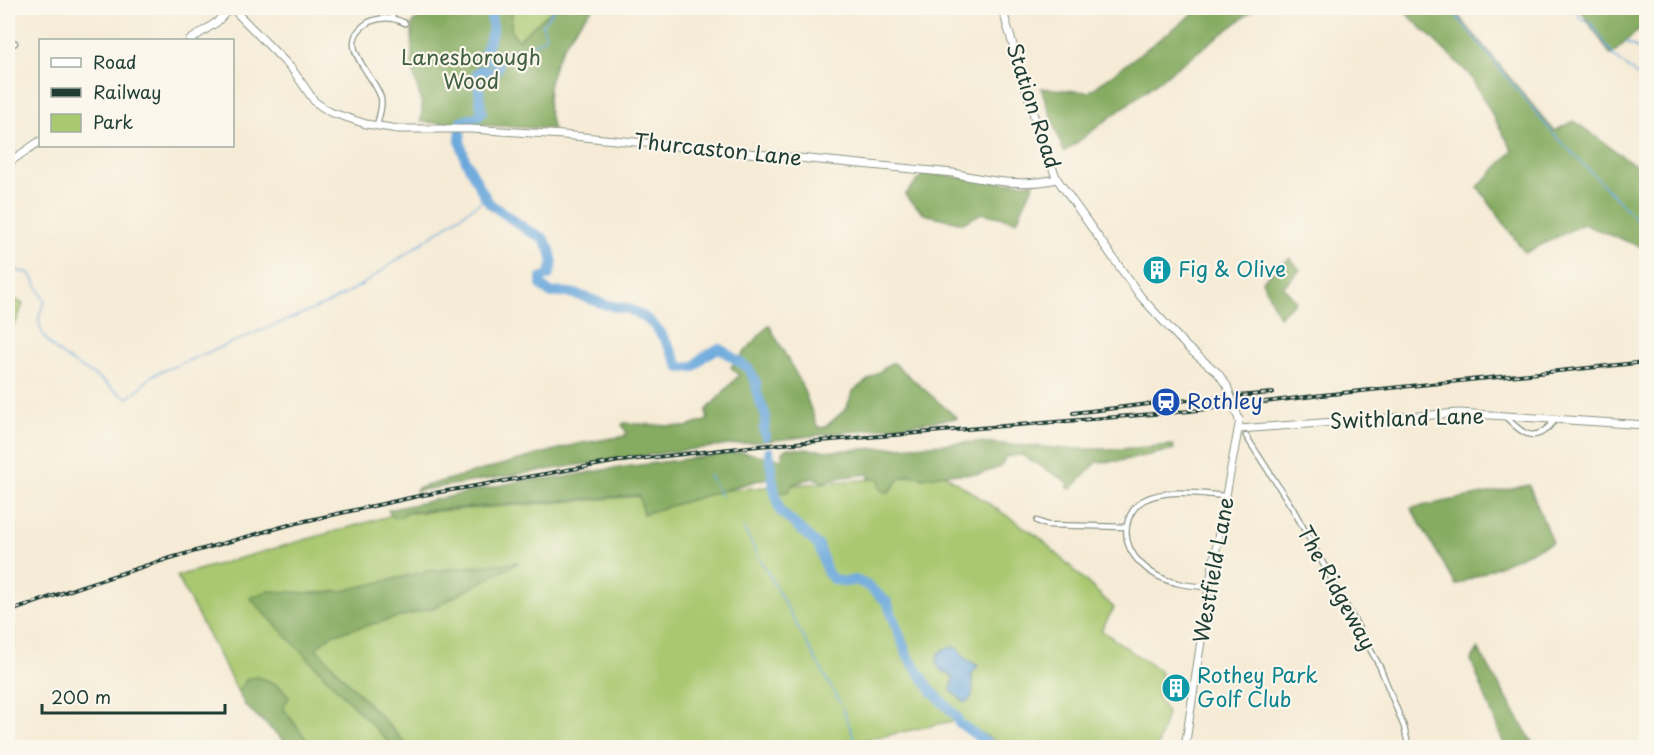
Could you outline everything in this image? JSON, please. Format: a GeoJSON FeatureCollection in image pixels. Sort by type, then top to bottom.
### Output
{"type":"FeatureCollection","features":[{"type":"Feature","properties":{"kind":"street"},"geometry":{"type":"LineString","coordinates":[[192,39],[217,22],[231,8]]}},
{"type":"Feature","properties":{"kind":"street","name":"Thurcaston Lane"},"geometry":{"type":"LineString","coordinates":[[231,8],[288,63],[315,102],[343,117],[377,125],[398,129],[471,129],[585,137],[898,167],[953,173],[1009,183],[1057,179]]}},
{"type":"Feature","properties":{"kind":"street"},"geometry":{"type":"LineString","coordinates":[[392,17],[395,8]]}},
{"type":"Feature","properties":{"kind":"street","name":"Station Road"},"geometry":{"type":"LineString","coordinates":[[1002,8],[1042,143],[1057,179],[1141,297],[1187,347],[1218,373],[1227,386],[1239,420],[1239,429]]}},
{"type":"Feature","properties":{"kind":"street"},"geometry":{"type":"LineString","coordinates":[[377,125],[382,102],[380,95],[353,45],[355,38],[365,25],[373,21],[392,17],[405,23]]}},
{"type":"Feature","properties":{"kind":"street"},"geometry":{"type":"LineString","coordinates":[[8,163],[39,142]]}},
{"type":"Feature","properties":{"kind":"street","name":"Swithland Lane"},"geometry":{"type":"LineString","coordinates":[[1239,429],[1459,413],[1647,426]]}},
{"type":"Feature","properties":{"kind":"street"},"geometry":{"type":"LineString","coordinates":[[1506,417],[1520,432],[1537,435],[1546,431],[1555,420]]}},
{"type":"Feature","properties":{"kind":"street","name":"Westfield Lane"},"geometry":{"type":"LineString","coordinates":[[1185,747],[1209,587],[1239,429]]}},
{"type":"Feature","properties":{"kind":"street","name":"The Ridgeway"},"geometry":{"type":"LineString","coordinates":[[1246,436],[1293,509],[1380,667],[1404,727],[1409,747]]}},
{"type":"Feature","properties":{"kind":"street"},"geometry":{"type":"LineString","coordinates":[[1209,587],[1176,583],[1161,578],[1144,567],[1134,556],[1128,544],[1126,527],[1132,513],[1144,500],[1181,493],[1227,496]]}},
{"type":"Feature","properties":{"kind":"street"},"geometry":{"type":"LineString","coordinates":[[1036,521],[1047,525],[1126,527]]}},
{"type":"Feature","properties":{"kind":"green space","name":"Lanesborough Wood"},"geometry":{"type":"Polygon","coordinates":[[[433,8],[512,8],[511,31],[518,40],[555,8],[593,8],[571,34],[555,64],[548,95],[553,129],[421,122],[422,105],[412,68],[412,25],[414,21],[427,16],[433,8]]]}},
{"type":"Feature","properties":{"kind":"green space"},"geometry":{"type":"Polygon","coordinates":[[[512,8],[555,8],[518,40],[511,31],[512,8]]]}},
{"type":"Feature","properties":{"kind":"green space"},"geometry":{"type":"Polygon","coordinates":[[[1201,8],[1256,8],[1064,152],[1041,88],[1089,92],[1201,8]]]}},
{"type":"Feature","properties":{"kind":"green space"},"geometry":{"type":"Polygon","coordinates":[[[1401,8],[1452,8],[1554,131],[1574,121],[1646,173],[1646,209],[1641,219],[1646,222],[1646,249],[1583,224],[1525,253],[1478,187],[1513,151],[1469,74],[1401,8]]]}},
{"type":"Feature","properties":{"kind":"green space"},"geometry":{"type":"Polygon","coordinates":[[[1579,8],[1646,8],[1646,23],[1611,55],[1579,8]]]}},
{"type":"Feature","properties":{"kind":"green space"},"geometry":{"type":"Polygon","coordinates":[[[924,173],[1000,182],[1034,183],[1017,221],[982,213],[963,223],[924,214],[905,195],[924,173]]]}},
{"type":"Feature","properties":{"kind":"green space"},"geometry":{"type":"Polygon","coordinates":[[[1290,258],[1300,270],[1283,287],[1296,301],[1279,317],[1262,281],[1290,258]]]}},
{"type":"Feature","properties":{"kind":"green space"},"geometry":{"type":"Polygon","coordinates":[[[8,295],[23,304],[17,320],[8,332],[8,295]]]}},
{"type":"Feature","properties":{"kind":"green space"},"geometry":{"type":"Polygon","coordinates":[[[769,325],[801,383],[817,426],[821,428],[846,409],[853,391],[891,363],[894,363],[957,418],[621,459],[416,491],[418,488],[577,444],[625,436],[627,433],[622,425],[624,423],[686,427],[708,420],[706,411],[739,375],[731,367],[769,325]]]}},
{"type":"Feature","properties":{"kind":"green space"},"geometry":{"type":"Polygon","coordinates":[[[976,442],[1069,449],[1119,449],[1173,445],[1174,450],[1119,461],[1097,462],[1071,489],[1068,488],[1068,482],[1021,455],[1005,457],[1001,467],[979,474],[944,474],[924,478],[909,474],[901,478],[888,493],[879,487],[880,480],[869,478],[868,474],[823,482],[814,478],[793,484],[788,492],[777,493],[773,476],[643,514],[639,495],[406,512],[397,518],[392,517],[388,510],[525,480],[558,478],[741,452],[782,459],[783,452],[787,448],[834,451],[976,442]]]}},
{"type":"Feature","properties":{"kind":"green space"},"geometry":{"type":"Polygon","coordinates":[[[944,474],[1039,537],[1114,608],[1101,630],[1161,672],[1157,696],[1167,713],[1157,748],[1007,747],[957,720],[847,744],[843,748],[291,747],[245,705],[177,576],[396,514],[944,474]]]}},
{"type":"Feature","properties":{"kind":"green space"},"geometry":{"type":"Polygon","coordinates":[[[1529,485],[1552,542],[1456,585],[1411,508],[1529,485]]]}},
{"type":"Feature","properties":{"kind":"green space"},"geometry":{"type":"Polygon","coordinates":[[[519,562],[433,608],[331,635],[316,648],[409,747],[393,747],[250,598],[268,591],[312,593],[342,591],[428,571],[519,562]]]}},
{"type":"Feature","properties":{"kind":"green space"},"geometry":{"type":"Polygon","coordinates":[[[1478,649],[1535,747],[1505,747],[1471,660],[1478,649]]]}},
{"type":"Feature","properties":{"kind":"green space"},"geometry":{"type":"Polygon","coordinates":[[[257,677],[275,684],[286,693],[289,697],[283,708],[312,747],[291,747],[245,705],[238,691],[247,679],[257,677]]]}},
{"type":"Feature","properties":{"kind":"water"},"geometry":{"type":"Polygon","coordinates":[[[952,647],[957,648],[966,659],[978,666],[972,673],[973,691],[968,702],[964,702],[951,691],[953,678],[937,665],[938,654],[952,647]]]}},
{"type":"Feature","properties":{"kind":"waterway"},"geometry":{"type":"LineString","coordinates":[[490,8],[493,30],[484,55],[486,58],[498,61],[498,68],[494,72],[481,70],[477,73],[482,112],[479,116],[461,122],[460,141],[465,159],[489,203],[527,230],[543,238],[550,250],[553,263],[549,275],[541,278],[541,285],[550,293],[578,295],[640,314],[661,334],[680,368],[694,367],[703,357],[719,348],[748,368],[756,382],[757,394],[766,416],[764,430],[766,436]]}},
{"type":"Feature","properties":{"kind":"waterway"},"geometry":{"type":"LineString","coordinates":[[498,64],[509,54],[544,39],[546,35],[542,25],[555,8]]}},
{"type":"Feature","properties":{"kind":"waterway"},"geometry":{"type":"LineString","coordinates":[[1450,8],[1552,132],[1638,221]]}},
{"type":"Feature","properties":{"kind":"waterway"},"geometry":{"type":"LineString","coordinates":[[1574,8],[1580,18],[1591,23],[1614,56],[1646,83]]}},
{"type":"Feature","properties":{"kind":"waterway"},"geometry":{"type":"LineString","coordinates":[[1626,42],[1646,53]]}},
{"type":"Feature","properties":{"kind":"waterway"},"geometry":{"type":"LineString","coordinates":[[8,263],[18,271],[30,273],[45,301],[39,319],[41,329],[52,347],[129,398],[153,375],[331,302],[363,284],[486,198]]}},
{"type":"Feature","properties":{"kind":"waterway"},"geometry":{"type":"LineString","coordinates":[[1646,205],[1638,221],[1646,224]]}},
{"type":"Feature","properties":{"kind":"waterway"},"geometry":{"type":"LineString","coordinates":[[769,452],[774,489],[780,511],[819,546],[827,572],[833,579],[845,582],[856,580],[868,586],[887,602],[907,655],[931,690],[957,717],[958,722],[994,748]]}},
{"type":"Feature","properties":{"kind":"waterway"},"geometry":{"type":"LineString","coordinates":[[709,475],[721,496]]}},
{"type":"Feature","properties":{"kind":"waterway"},"geometry":{"type":"LineString","coordinates":[[743,528],[840,703]]}},
{"type":"Feature","properties":{"kind":"waterway"},"geometry":{"type":"LineString","coordinates":[[842,707],[858,748]]}},
{"type":"Feature","properties":{"kind":"railway"},"geometry":{"type":"LineString","coordinates":[[8,612],[167,559],[296,523],[423,495],[619,461],[758,446],[1190,411],[1322,395],[1646,362]]}},
{"type":"Feature","properties":{"kind":"railway"},"geometry":{"type":"LineString","coordinates":[[1073,413],[1273,393]]}},
{"type":"Feature","properties":{"kind":"place","name":"Fig & Olive"},"geometry":{"type":"Point","coordinates":[1157,270]}},
{"type":"Feature","properties":{"kind":"place","name":"Rothley"},"geometry":{"type":"Point","coordinates":[1166,402]}},
{"type":"Feature","properties":{"kind":"place","name":"Rothey Park Golf Club"},"geometry":{"type":"Point","coordinates":[1176,688]}}]}
